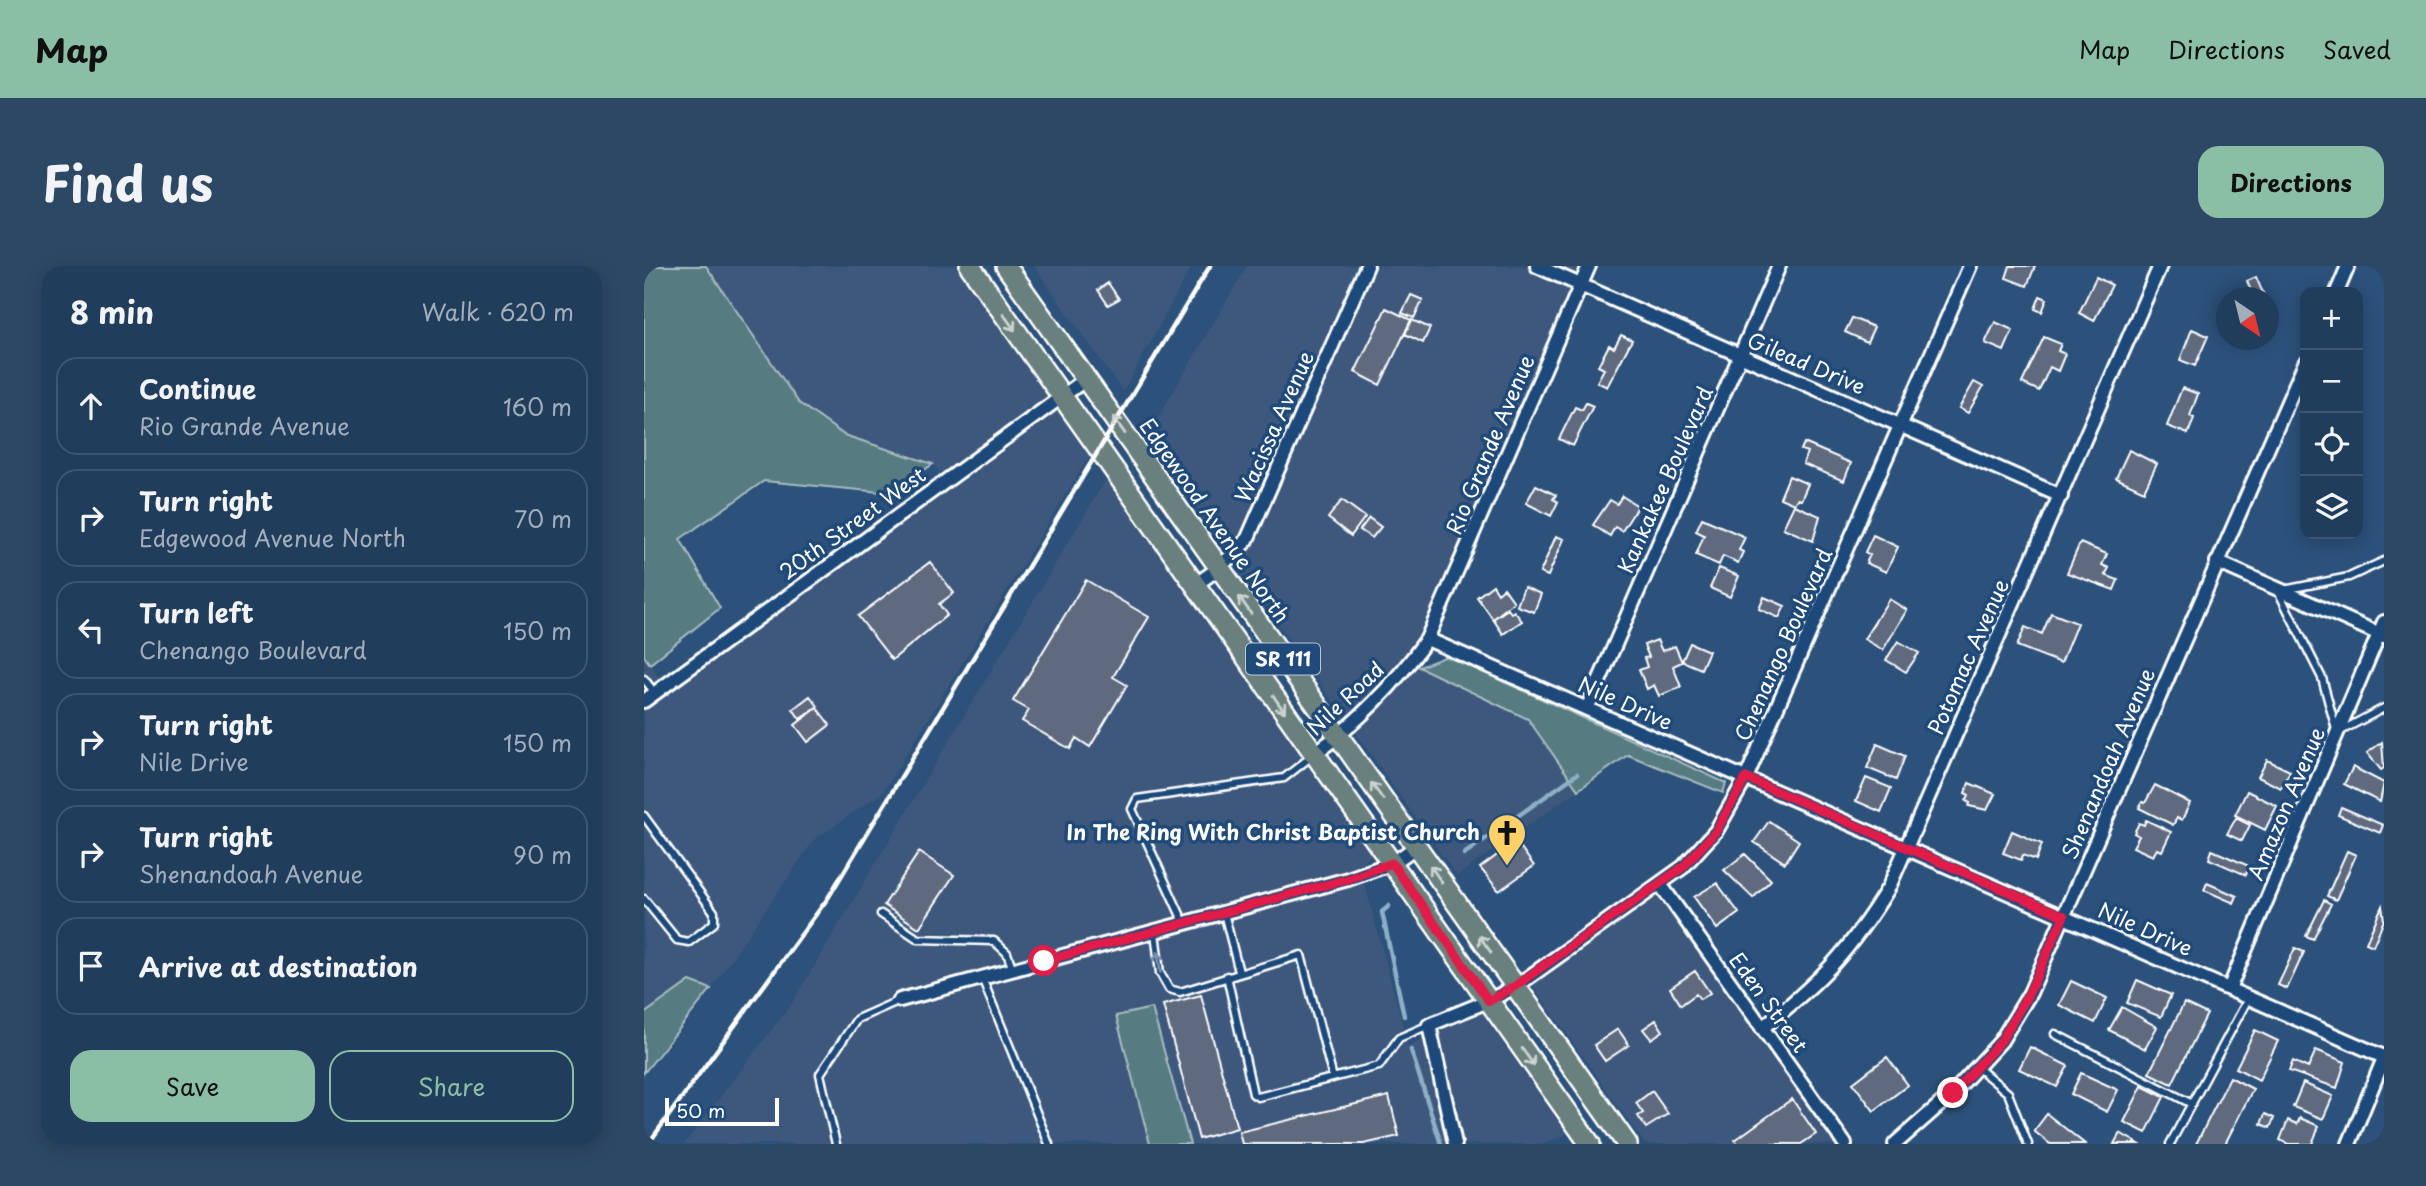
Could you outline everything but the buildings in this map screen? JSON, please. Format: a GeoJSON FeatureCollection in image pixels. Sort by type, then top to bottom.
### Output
{"type":"FeatureCollection","features":[{"type":"Feature","properties":{"kind":"main road","name":"SR 111"},"geometry":{"type":"LineString","coordinates":[[970,266],[1590,1144]]}},
{"type":"Feature","properties":{"kind":"main road","name":"Edgewood Avenue North"},"geometry":{"type":"LineString","coordinates":[[1006,266],[1627,1144]]}},
{"type":"Feature","properties":{"kind":"street","name":"Wacissa Avenue"},"geometry":{"type":"LineString","coordinates":[[1195,586],[1219,568],[1247,540],[1367,266]]}},
{"type":"Feature","properties":{"kind":"street","name":"Gilead Drive"},"geometry":{"type":"LineString","coordinates":[[1537,266],[2061,496]]}},
{"type":"Feature","properties":{"kind":"street","name":"Rio Grande Avenue"},"geometry":{"type":"LineString","coordinates":[[1427,639],[1589,266]]}},
{"type":"Feature","properties":{"kind":"street","name":"Kankakee Boulevard"},"geometry":{"type":"LineString","coordinates":[[1587,709],[1779,266]]}},
{"type":"Feature","properties":{"kind":"street","name":"Chenango Boulevard"},"geometry":{"type":"LineString","coordinates":[[1429,1025],[1489,1001],[1515,986],[1683,867],[1716,831],[1746,778],[1970,266]]}},
{"type":"Feature","properties":{"kind":"street","name":"Potomac Avenue"},"geometry":{"type":"LineString","coordinates":[[1762,1028],[1808,992],[1845,953],[1889,887],[2160,266]]}},
{"type":"Feature","properties":{"kind":"street"},"geometry":{"type":"LineString","coordinates":[[2339,287],[2348,266]]}},
{"type":"Feature","properties":{"kind":"street","name":"Shenandoah Avenue"},"geometry":{"type":"LineString","coordinates":[[1895,1144],[1943,1102],[1977,1067],[2007,1032],[2029,993],[2300,374]]}},
{"type":"Feature","properties":{"kind":"street","name":"20th Street West"},"geometry":{"type":"LineString","coordinates":[[644,701],[1086,379]]}},
{"type":"Feature","properties":{"kind":"street"},"geometry":{"type":"LineString","coordinates":[[2217,562],[2278,591]]}},
{"type":"Feature","properties":{"kind":"street","name":"Amazon Avenue"},"geometry":{"type":"LineString","coordinates":[[2230,989],[2382,631],[2356,624],[2278,591]]}},
{"type":"Feature","properties":{"kind":"street","name":"Nile Drive"},"geometry":{"type":"LineString","coordinates":[[1427,639],[1908,847],[2384,1058]]}},
{"type":"Feature","properties":{"kind":"street","name":"Nile Road"},"geometry":{"type":"LineString","coordinates":[[1314,754],[1338,737],[1398,679],[1427,639]]}},
{"type":"Feature","properties":{"kind":"street"},"geometry":{"type":"LineString","coordinates":[[900,1000],[1348,879],[1392,863],[1417,846]]}},
{"type":"Feature","properties":{"kind":"street","name":"Eden Street"},"geometry":{"type":"LineString","coordinates":[[1660,884],[1845,1144]]}},
{"type":"Feature","properties":{"kind":"street"},"geometry":{"type":"LineString","coordinates":[[1429,1025],[1455,1144]]}},
{"type":"Feature","properties":{"kind":"street"},"geometry":{"type":"LineString","coordinates":[[2349,1144],[2384,1058]]}},
{"type":"Feature","properties":{"kind":"lane"},"geometry":{"type":"LineString","coordinates":[[2384,561],[2349,577],[2278,591],[2322,678],[2337,733],[2384,708]]}},
{"type":"Feature","properties":{"kind":"lane"},"geometry":{"type":"LineString","coordinates":[[644,679],[655,693]]}},
{"type":"Feature","properties":{"kind":"lane"},"geometry":{"type":"LineString","coordinates":[[1185,924],[1132,804],[1137,799],[1284,778],[1314,754]]}},
{"type":"Feature","properties":{"kind":"lane"},"geometry":{"type":"LineString","coordinates":[[644,816],[714,912],[715,923],[689,942],[677,940],[644,900]]}},
{"type":"Feature","properties":{"kind":"lane"},"geometry":{"type":"LineString","coordinates":[[881,914],[918,939],[994,942],[1007,953],[1013,970]]}},
{"type":"Feature","properties":{"kind":"lane"},"geometry":{"type":"LineString","coordinates":[[1224,914],[1239,972]]}},
{"type":"Feature","properties":{"kind":"lane"},"geometry":{"type":"LineString","coordinates":[[1155,932],[1160,973],[1169,989],[1180,992],[1301,955],[1333,1078]]}},
{"type":"Feature","properties":{"kind":"lane"},"geometry":{"type":"LineString","coordinates":[[1227,976],[1255,1097],[1379,1066],[1399,1038],[1429,1025]]}},
{"type":"Feature","properties":{"kind":"lane"},"geometry":{"type":"LineString","coordinates":[[982,978],[1049,1144]]}},
{"type":"Feature","properties":{"kind":"lane"},"geometry":{"type":"LineString","coordinates":[[2170,1144],[2249,997]]}},
{"type":"Feature","properties":{"kind":"lane"},"geometry":{"type":"LineString","coordinates":[[836,1144],[820,1074],[857,1019],[900,1000]]}},
{"type":"Feature","properties":{"kind":"lane"},"geometry":{"type":"LineString","coordinates":[[2055,1034],[2192,1104]]}},
{"type":"Feature","properties":{"kind":"lane"},"geometry":{"type":"LineString","coordinates":[[1977,1067],[2008,1093],[2028,1144]]}},
{"type":"Feature","properties":{"kind":"shaded area"},"geometry":{"type":"Polygon","coordinates":[[[706,266],[955,266],[1090,455],[883,792],[814,840],[711,989],[690,981],[644,1014],[644,656],[670,691],[952,487],[933,464],[844,435],[799,403],[706,266]]]}},
{"type":"Feature","properties":{"kind":"shaded area"},"geometry":{"type":"Polygon","coordinates":[[[1034,266],[1192,266],[1123,392],[1034,266]]]}},
{"type":"Feature","properties":{"kind":"shaded area"},"geometry":{"type":"Polygon","coordinates":[[[1247,266],[1580,266],[1422,635],[1405,660],[1528,719],[1578,790],[1457,876],[1146,438],[1247,266]]]}},
{"type":"Feature","properties":{"kind":"shaded area"},"geometry":{"type":"Polygon","coordinates":[[[1106,479],[1371,855],[1360,866],[1408,1046],[1481,1012],[1567,1134],[1543,1144],[1190,1144],[1152,1008],[1116,1016],[1150,1144],[684,1144],[790,1006],[1106,479]]]}},
{"type":"Feature","properties":{"kind":"shaded area"},"geometry":{"type":"Polygon","coordinates":[[[1649,881],[1837,1144],[1645,1144],[1523,972],[1649,881]]]}},
{"type":"Feature","properties":{"kind":"green space"},"geometry":{"type":"Polygon","coordinates":[[[644,266],[706,266],[799,403],[844,435],[933,464],[891,493],[764,481],[680,539],[720,608],[650,664],[644,656],[644,266]]]}},
{"type":"Feature","properties":{"kind":"green space"},"geometry":{"type":"Polygon","coordinates":[[[1447,656],[1726,783],[1723,793],[1628,755],[1578,790],[1528,719],[1419,667],[1447,656]]]}},
{"type":"Feature","properties":{"kind":"green space"},"geometry":{"type":"Polygon","coordinates":[[[690,981],[711,989],[644,1073],[644,1014],[690,981]]]}},
{"type":"Feature","properties":{"kind":"green space"},"geometry":{"type":"Polygon","coordinates":[[[1152,1008],[1190,1144],[1150,1144],[1116,1016],[1152,1008]]]}},
{"type":"Feature","properties":{"kind":"waterway"},"geometry":{"type":"LineString","coordinates":[[1464,854],[1577,774]]}},
{"type":"Feature","properties":{"kind":"waterway"},"geometry":{"type":"LineString","coordinates":[[1389,906],[1382,912],[1404,1016]]}},
{"type":"Feature","properties":{"kind":"waterway"},"geometry":{"type":"LineString","coordinates":[[1411,1050],[1441,1144]]}},
{"type":"Feature","properties":{"kind":"railway"},"geometry":{"type":"LineString","coordinates":[[648,1144],[828,898],[1210,266]]}},
{"type":"Feature","properties":{"kind":"place","name":"In The Ring With Christ Baptist Church"},"geometry":{"type":"Point","coordinates":[1507,867]}},
{"type":"Feature","properties":{"kind":"route"},"geometry":{"type":"LineString","coordinates":[[1044,961],[1348,879],[1392,863],[1489,1001],[1515,986],[1683,867],[1716,831],[1746,778],[2064,916],[2029,993],[2001,1041],[1953,1093]]}}]}
